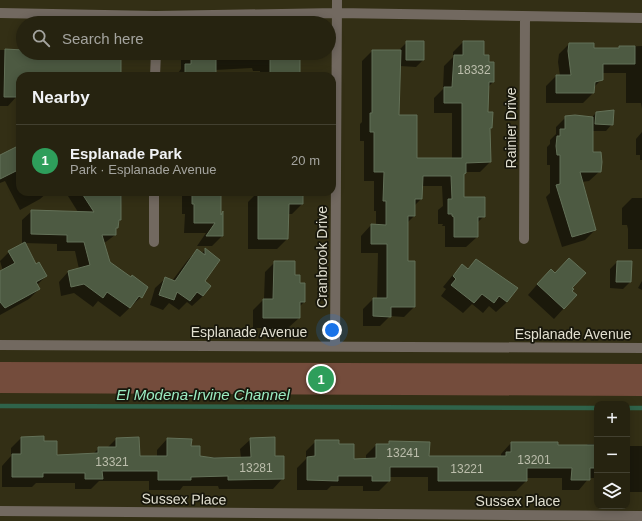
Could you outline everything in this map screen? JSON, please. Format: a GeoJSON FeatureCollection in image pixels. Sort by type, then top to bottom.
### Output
{"type":"FeatureCollection","features":[{"type":"Feature","properties":{"kind":"street","name":"Cranbrook Drive"},"geometry":{"type":"LineString","coordinates":[[336,180],[337,0]]}},
{"type":"Feature","properties":{"kind":"street"},"geometry":{"type":"LineString","coordinates":[[0,13],[67,16]]}},
{"type":"Feature","properties":{"kind":"street"},"geometry":{"type":"LineString","coordinates":[[259,16],[337,13],[642,18]]}},
{"type":"Feature","properties":{"kind":"street","name":"Rainier Drive"},"geometry":{"type":"LineString","coordinates":[[524,239],[526,17]]}},
{"type":"Feature","properties":{"kind":"street"},"geometry":{"type":"LineString","coordinates":[[155,72],[156,60]]}},
{"type":"Feature","properties":{"kind":"street"},"geometry":{"type":"LineString","coordinates":[[154,196],[154,242]]}},
{"type":"Feature","properties":{"kind":"street","name":"Cranbrook Drive"},"geometry":{"type":"LineString","coordinates":[[335,346],[336,196]]}},
{"type":"Feature","properties":{"kind":"street","name":"Esplanade Avenue"},"geometry":{"type":"LineString","coordinates":[[0,345],[642,348]]}},
{"type":"Feature","properties":{"kind":"street","name":"Sussex Place"},"geometry":{"type":"LineString","coordinates":[[0,511],[98,516],[435,518],[601,518],[642,516]]}},
{"type":"Feature","properties":{"kind":"shaded area"},"geometry":{"type":"Polygon","coordinates":[[[0,362],[642,364],[642,396],[0,393],[0,362]]]}},
{"type":"Feature","properties":{"kind":"building"},"geometry":{"type":"Polygon","coordinates":[[[406,41],[424,41],[424,60],[406,60],[406,41]]]}},
{"type":"Feature","properties":{"kind":"building"},"geometry":{"type":"Polygon","coordinates":[[[463,41],[484,41],[484,55],[489,55],[489,62],[494,62],[494,82],[489,82],[488,112],[493,112],[492,128],[490,128],[491,162],[466,163],[466,173],[464,174],[464,197],[485,197],[485,217],[478,217],[478,237],[454,237],[454,217],[452,214],[448,214],[448,199],[452,199],[451,176],[423,176],[422,199],[415,199],[415,216],[408,216],[408,261],[415,261],[415,307],[391,307],[391,317],[373,316],[373,298],[387,298],[387,244],[371,244],[371,224],[386,225],[386,201],[383,201],[384,172],[374,172],[374,132],[370,132],[370,113],[372,113],[372,50],[401,50],[399,115],[417,115],[417,158],[462,158],[462,103],[444,103],[444,87],[452,87],[454,55],[463,55],[463,41]]]}},
{"type":"Feature","properties":{"kind":"building"},"geometry":{"type":"Polygon","coordinates":[[[569,43],[594,43],[594,48],[619,48],[619,46],[635,46],[635,64],[603,64],[603,80],[595,82],[594,93],[556,93],[556,75],[571,75],[568,51],[569,43]]]}},
{"type":"Feature","properties":{"kind":"building"},"geometry":{"type":"Polygon","coordinates":[[[5,49],[16,50],[16,60],[121,60],[121,72],[16,72],[16,97],[4,97],[5,49]]]}},
{"type":"Feature","properties":{"kind":"building"},"geometry":{"type":"Polygon","coordinates":[[[191,60],[216,60],[216,72],[185,72],[185,64],[191,64],[191,60]]]}},
{"type":"Feature","properties":{"kind":"building"},"geometry":{"type":"Polygon","coordinates":[[[270,60],[300,60],[300,72],[270,72],[270,60]]]}},
{"type":"Feature","properties":{"kind":"building"},"geometry":{"type":"Polygon","coordinates":[[[614,110],[613,125],[595,124],[596,112],[614,110]]]}},
{"type":"Feature","properties":{"kind":"building"},"geometry":{"type":"Polygon","coordinates":[[[575,115],[593,117],[593,152],[601,152],[602,162],[601,172],[580,172],[596,230],[572,237],[556,185],[560,184],[560,155],[557,155],[556,146],[557,136],[560,136],[560,129],[565,129],[565,116],[575,115]]]}},
{"type":"Feature","properties":{"kind":"building"},"geometry":{"type":"Polygon","coordinates":[[[16,147],[16,171],[0,179],[0,155],[16,147]]]}},
{"type":"Feature","properties":{"kind":"building"},"geometry":{"type":"Polygon","coordinates":[[[84,196],[121,196],[121,220],[119,220],[118,228],[116,228],[116,235],[102,235],[110,262],[131,277],[132,275],[148,287],[142,298],[139,296],[130,308],[107,292],[103,298],[84,284],[71,287],[68,271],[90,265],[84,242],[67,242],[67,235],[31,234],[31,210],[94,212],[84,196]]]}},
{"type":"Feature","properties":{"kind":"building"},"geometry":{"type":"Polygon","coordinates":[[[192,196],[221,196],[221,215],[223,211],[223,236],[206,236],[215,223],[194,223],[194,204],[192,204],[192,196]]]}},
{"type":"Feature","properties":{"kind":"building"},"geometry":{"type":"Polygon","coordinates":[[[258,196],[303,196],[303,204],[289,204],[288,239],[258,239],[258,196]]]}},
{"type":"Feature","properties":{"kind":"building"},"geometry":{"type":"Polygon","coordinates":[[[25,242],[36,264],[39,262],[47,276],[36,282],[40,289],[5,308],[0,302],[0,271],[15,263],[8,251],[25,242]]]}},
{"type":"Feature","properties":{"kind":"building"},"geometry":{"type":"Polygon","coordinates":[[[205,248],[220,260],[205,281],[211,286],[203,296],[197,292],[190,301],[177,292],[174,300],[159,295],[165,277],[175,281],[197,249],[205,255],[205,248]]]}},
{"type":"Feature","properties":{"kind":"building"},"geometry":{"type":"Polygon","coordinates":[[[569,258],[586,273],[572,288],[574,289],[572,291],[577,295],[564,309],[537,284],[551,269],[555,273],[569,258]]]}},
{"type":"Feature","properties":{"kind":"building"},"geometry":{"type":"Polygon","coordinates":[[[476,259],[518,288],[507,302],[499,296],[494,303],[482,294],[474,303],[451,285],[456,279],[453,276],[462,264],[468,269],[476,259]]]}},
{"type":"Feature","properties":{"kind":"building"},"geometry":{"type":"Polygon","coordinates":[[[274,261],[295,261],[295,275],[300,275],[300,283],[305,283],[305,302],[300,302],[300,318],[263,318],[263,299],[273,299],[274,261]]]}},
{"type":"Feature","properties":{"kind":"building"},"geometry":{"type":"Polygon","coordinates":[[[617,261],[632,261],[631,282],[616,282],[617,261]]]}},
{"type":"Feature","properties":{"kind":"building"},"geometry":{"type":"Polygon","coordinates":[[[44,436],[44,441],[57,441],[57,455],[98,453],[98,447],[116,447],[116,438],[139,437],[140,456],[167,456],[167,438],[192,439],[191,446],[200,446],[200,456],[214,458],[251,457],[250,438],[275,437],[275,456],[284,456],[284,479],[228,480],[228,476],[191,477],[191,480],[158,480],[158,471],[102,471],[103,479],[85,479],[85,473],[43,473],[43,477],[12,477],[12,454],[21,454],[21,437],[44,436]]]}},
{"type":"Feature","properties":{"kind":"building"},"geometry":{"type":"Polygon","coordinates":[[[315,440],[339,440],[339,444],[354,444],[354,459],[376,458],[376,444],[389,444],[389,441],[430,442],[429,456],[506,456],[506,452],[511,452],[511,442],[558,442],[558,445],[594,445],[594,468],[590,468],[590,480],[571,480],[572,468],[527,468],[527,481],[438,481],[438,467],[390,467],[390,481],[372,481],[372,476],[338,476],[338,481],[307,480],[307,457],[315,456],[315,440]]]}},
{"type":"Feature","properties":{"kind":"waterway","name":"El Modena-Irvine Channel"},"geometry":{"type":"LineString","coordinates":[[0,406],[594,408]]}},
{"type":"Feature","properties":{"kind":"waterway","name":"El Modena-Irvine Channel"},"geometry":{"type":"LineString","coordinates":[[630,408],[642,408]]}},
{"type":"Feature","properties":{"kind":"place","name":"Esplanade Park"},"geometry":{"type":"Point","coordinates":[321,379]}}]}
